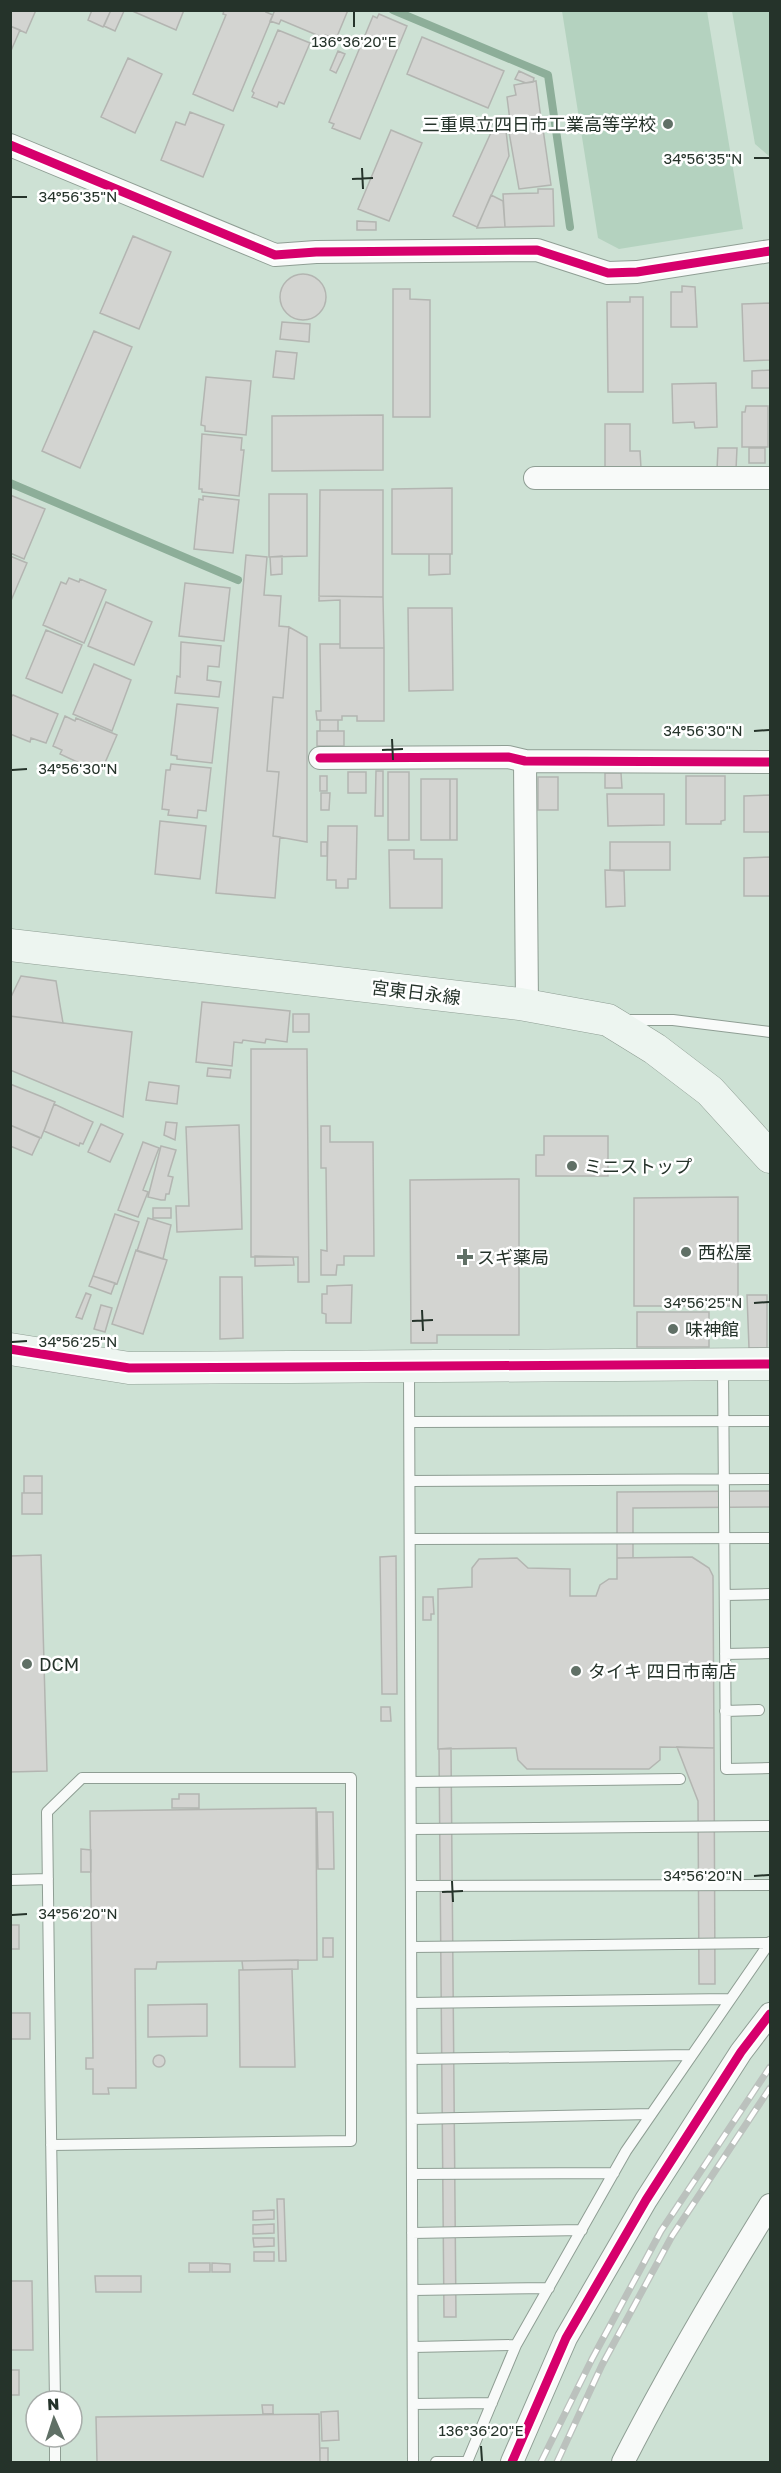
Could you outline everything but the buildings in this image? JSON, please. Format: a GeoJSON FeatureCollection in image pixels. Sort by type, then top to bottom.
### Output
{"type":"FeatureCollection","features":[{"type":"Feature","properties":{"kind":"main road","name":"宮東日永線"},"geometry":{"type":"LineString","coordinates":[[10,945],[527,1007],[608,1020],[654,1049],[710,1091],[771,1157]]}},
{"type":"Feature","properties":{"kind":"main road"},"geometry":{"type":"LineString","coordinates":[[10,1349],[129,1368],[771,1364]]}},
{"type":"Feature","properties":{"kind":"street"},"geometry":{"type":"LineString","coordinates":[[10,145],[275,255],[316,252],[537,250],[608,273],[637,272],[771,251]]}},
{"type":"Feature","properties":{"kind":"street"},"geometry":{"type":"LineString","coordinates":[[535,478],[771,478]]}},
{"type":"Feature","properties":{"kind":"street"},"geometry":{"type":"LineString","coordinates":[[320,758],[508,757],[525,761],[771,762]]}},
{"type":"Feature","properties":{"kind":"street"},"geometry":{"type":"LineString","coordinates":[[525,761],[527,1007]]}},
{"type":"Feature","properties":{"kind":"street"},"geometry":{"type":"LineString","coordinates":[[512,2463],[566,2338],[646,2200],[741,2052],[771,2014]]}},
{"type":"Feature","properties":{"kind":"street"},"geometry":{"type":"LineString","coordinates":[[622,2463],[702,2316],[771,2205]]}},
{"type":"Feature","properties":{"kind":"lane"},"geometry":{"type":"LineString","coordinates":[[608,1020],[673,1020],[771,1032]]}},
{"type":"Feature","properties":{"kind":"lane"},"geometry":{"type":"LineString","coordinates":[[723,1365],[726,1769],[771,1768]]}},
{"type":"Feature","properties":{"kind":"lane"},"geometry":{"type":"LineString","coordinates":[[408,1366],[413,2463]]}},
{"type":"Feature","properties":{"kind":"lane"},"geometry":{"type":"LineString","coordinates":[[410,1422],[771,1421]]}},
{"type":"Feature","properties":{"kind":"lane"},"geometry":{"type":"LineString","coordinates":[[410,1481],[771,1479]]}},
{"type":"Feature","properties":{"kind":"lane"},"geometry":{"type":"LineString","coordinates":[[410,1539],[771,1538]]}},
{"type":"Feature","properties":{"kind":"lane"},"geometry":{"type":"LineString","coordinates":[[724,1595],[771,1594]]}},
{"type":"Feature","properties":{"kind":"lane"},"geometry":{"type":"LineString","coordinates":[[725,1654],[771,1653]]}},
{"type":"Feature","properties":{"kind":"lane"},"geometry":{"type":"LineString","coordinates":[[725,1711],[759,1710]]}},
{"type":"Feature","properties":{"kind":"lane"},"geometry":{"type":"LineString","coordinates":[[51,2145],[351,2141],[351,1778],[82,1778],[47,1812],[51,2145],[55,2389]]}},
{"type":"Feature","properties":{"kind":"lane"},"geometry":{"type":"LineString","coordinates":[[411,1782],[680,1779]]}},
{"type":"Feature","properties":{"kind":"lane"},"geometry":{"type":"LineString","coordinates":[[411,1829],[771,1826]]}},
{"type":"Feature","properties":{"kind":"lane"},"geometry":{"type":"LineString","coordinates":[[10,1880],[48,1879]]}},
{"type":"Feature","properties":{"kind":"lane"},"geometry":{"type":"LineString","coordinates":[[412,1886],[771,1885]]}},
{"type":"Feature","properties":{"kind":"lane"},"geometry":{"type":"LineString","coordinates":[[412,1947],[770,1943]]}},
{"type":"Feature","properties":{"kind":"lane"},"geometry":{"type":"LineString","coordinates":[[436,2463],[467,2462],[516,2345],[614,2174],[651,2114],[770,1943]]}},
{"type":"Feature","properties":{"kind":"lane"},"geometry":{"type":"LineString","coordinates":[[412,2003],[730,1999]]}},
{"type":"Feature","properties":{"kind":"lane"},"geometry":{"type":"LineString","coordinates":[[412,2059],[692,2055]]}},
{"type":"Feature","properties":{"kind":"lane"},"geometry":{"type":"LineString","coordinates":[[412,2119],[651,2114]]}},
{"type":"Feature","properties":{"kind":"lane"},"geometry":{"type":"LineString","coordinates":[[412,2174],[614,2174]]}},
{"type":"Feature","properties":{"kind":"lane"},"geometry":{"type":"LineString","coordinates":[[412,2233],[582,2230]]}},
{"type":"Feature","properties":{"kind":"lane"},"geometry":{"type":"LineString","coordinates":[[413,2290],[549,2288]]}},
{"type":"Feature","properties":{"kind":"lane"},"geometry":{"type":"LineString","coordinates":[[413,2347],[516,2345]]}},
{"type":"Feature","properties":{"kind":"lane"},"geometry":{"type":"LineString","coordinates":[[413,2404],[492,2403]]}},
{"type":"Feature","properties":{"kind":"green space","name":"三重県立四日市工業高等学校"},"geometry":{"type":"Polygon","coordinates":[[[562,11],[707,11],[743,229],[619,249],[598,238],[562,11]]]}},
{"type":"Feature","properties":{"kind":"green space"},"geometry":{"type":"Polygon","coordinates":[[[732,11],[770,11],[770,157],[755,144],[732,11]]]}},
{"type":"Feature","properties":{"kind":"waterway"},"geometry":{"type":"LineString","coordinates":[[393,10],[548,75],[570,227]]}},
{"type":"Feature","properties":{"kind":"waterway"},"geometry":{"type":"LineString","coordinates":[[10,483],[238,580]]}},
{"type":"Feature","properties":{"kind":"railway"},"geometry":{"type":"LineString","coordinates":[[541,2462],[592,2359],[661,2231],[770,2067]]}},
{"type":"Feature","properties":{"kind":"railway"},"geometry":{"type":"LineString","coordinates":[[557,2462],[602,2365],[672,2236],[770,2088]]}},
{"type":"Feature","properties":{"kind":"cycle path"},"geometry":{"type":"LineString","coordinates":[[10,145],[275,255],[316,252],[537,250],[608,273],[637,272],[770,251]]}},
{"type":"Feature","properties":{"kind":"cycle path"},"geometry":{"type":"LineString","coordinates":[[320,758],[508,757],[525,761],[770,762]]}},
{"type":"Feature","properties":{"kind":"cycle path"},"geometry":{"type":"LineString","coordinates":[[10,1349],[129,1368],[770,1364]]}},
{"type":"Feature","properties":{"kind":"cycle path"},"geometry":{"type":"LineString","coordinates":[[512,2462],[566,2338],[646,2200],[741,2052],[770,2014]]}},
{"type":"Feature","properties":{"kind":"place","name":"三重県立四日市工業高等学校"},"geometry":{"type":"Point","coordinates":[668,124]}},
{"type":"Feature","properties":{"kind":"place","name":"ミニストップ"},"geometry":{"type":"Point","coordinates":[572,1166]}},
{"type":"Feature","properties":{"kind":"place","name":"西松屋"},"geometry":{"type":"Point","coordinates":[686,1252]}},
{"type":"Feature","properties":{"kind":"place","name":"スギ薬局"},"geometry":{"type":"Point","coordinates":[465,1257]}},
{"type":"Feature","properties":{"kind":"place","name":"味神館"},"geometry":{"type":"Point","coordinates":[673,1329]}},
{"type":"Feature","properties":{"kind":"place","name":"DCM"},"geometry":{"type":"Point","coordinates":[27,1664]}},
{"type":"Feature","properties":{"kind":"place","name":"タイキ 四日市南店"},"geometry":{"type":"Point","coordinates":[576,1671]}}]}
